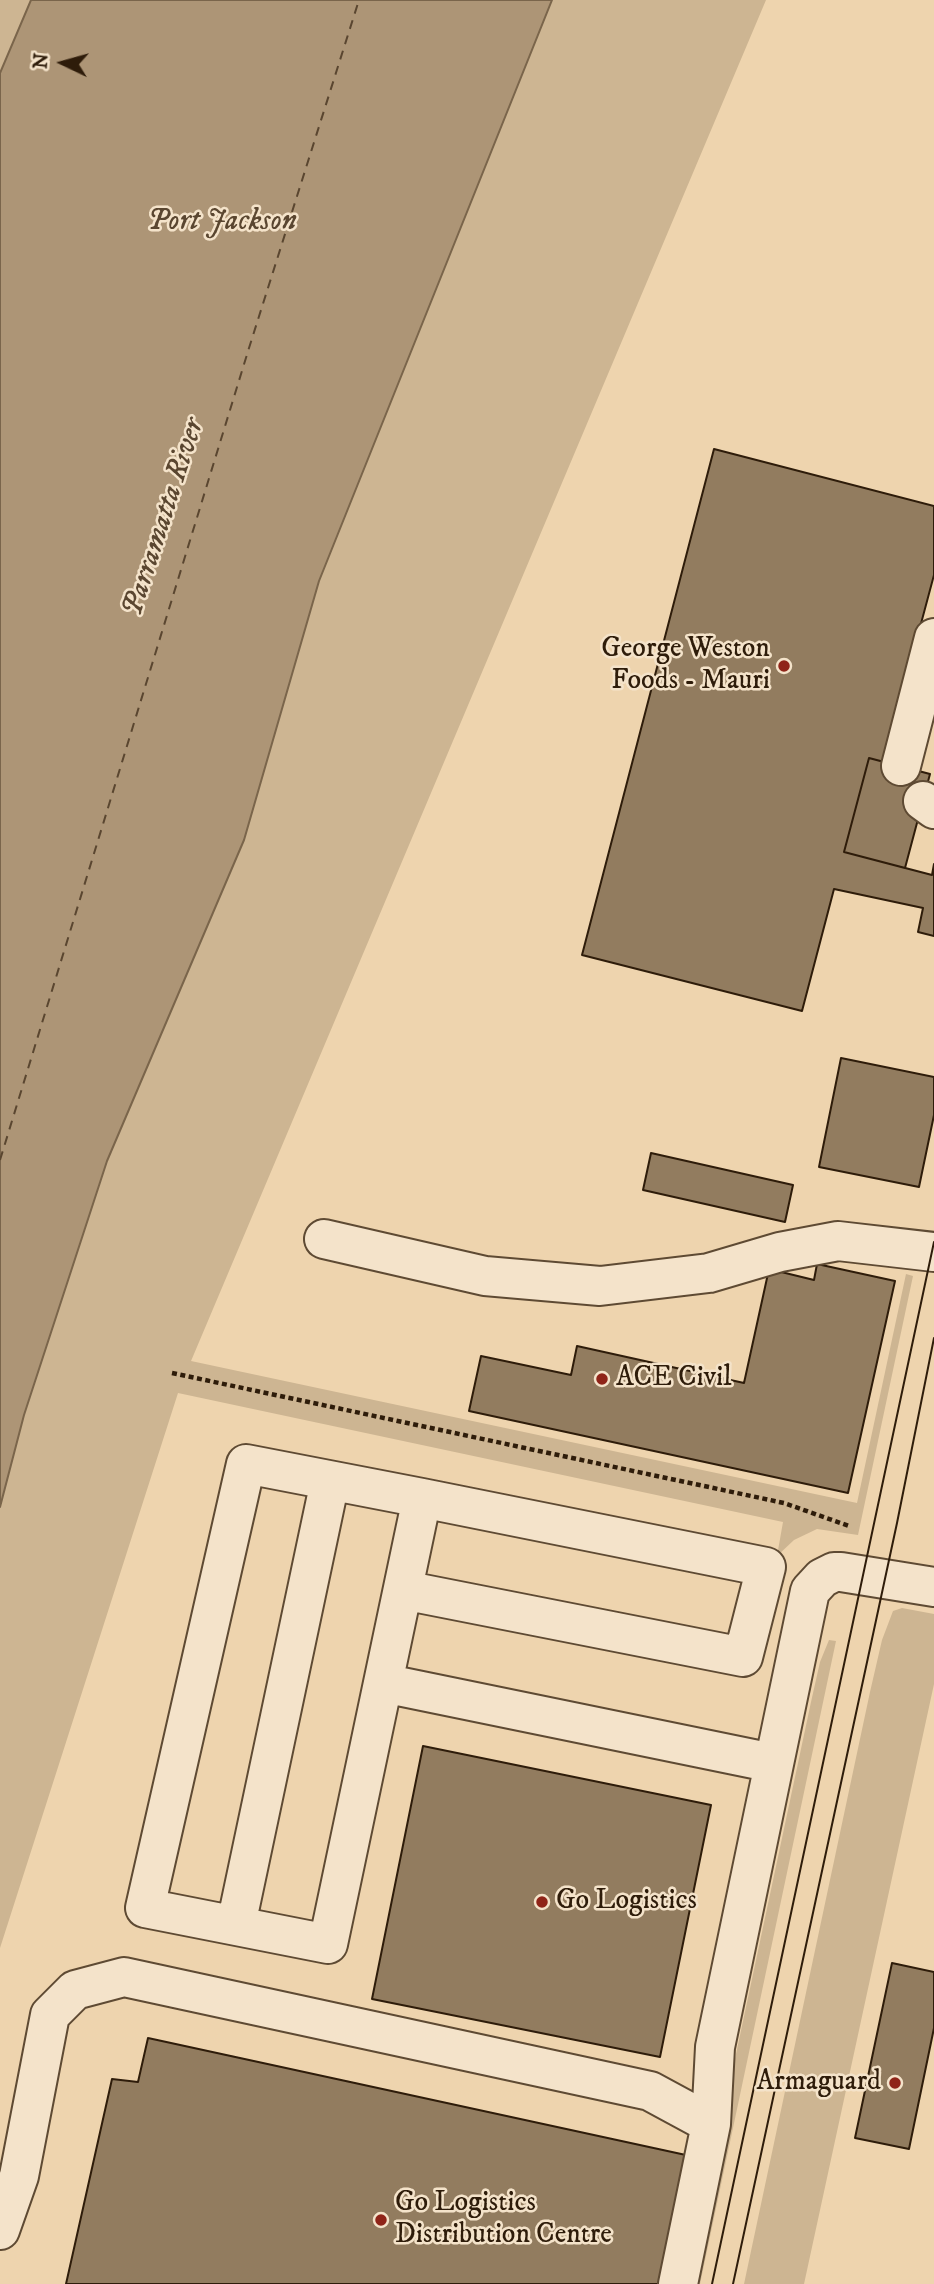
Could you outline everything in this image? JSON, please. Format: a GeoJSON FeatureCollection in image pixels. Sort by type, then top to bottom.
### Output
{"type":"FeatureCollection","features":[{"type":"Feature","properties":{"kind":"lane"},"geometry":{"type":"LineString","coordinates":[[901,766],[934,638]]}},
{"type":"Feature","properties":{"kind":"lane"},"geometry":{"type":"LineString","coordinates":[[324,1239],[485,1276],[600,1286],[709,1273],[780,1252],[838,1241],[934,1252]]}},
{"type":"Feature","properties":{"kind":"lane"},"geometry":{"type":"LineString","coordinates":[[403,1590],[743,1657],[766,1567],[422,1498],[246,1464],[145,1908],[328,1944],[422,1498]]}},
{"type":"Feature","properties":{"kind":"lane"},"geometry":{"type":"LineString","coordinates":[[236,1925],[330,1481]]}},
{"type":"Feature","properties":{"kind":"lane"},"geometry":{"type":"LineString","coordinates":[[678,2284],[711,2124],[715,2047],[773,1763],[813,1586],[828,1574],[841,1572],[934,1587]]}},
{"type":"Feature","properties":{"kind":"lane"},"geometry":{"type":"LineString","coordinates":[[383,1683],[773,1763]]}},
{"type":"Feature","properties":{"kind":"lane"},"geometry":{"type":"LineString","coordinates":[[0,2230],[19,2176],[50,2015],[75,1990],[124,1977],[650,2091],[711,2124]]}},
{"type":"Feature","properties":{"kind":"path"},"geometry":{"type":"LineString","coordinates":[[172,1373],[784,1503],[849,1526]]}},
{"type":"Feature","properties":{"kind":"shaded area"},"geometry":{"type":"Polygon","coordinates":[[[0,0],[31,0],[0,73],[0,0]]]}},
{"type":"Feature","properties":{"kind":"shaded area"},"geometry":{"type":"Polygon","coordinates":[[[552,0],[766,0],[191,1361],[857,1503],[906,1274],[913,1276],[858,1535],[817,1529],[794,1540],[777,1556],[783,1522],[178,1393],[0,1948],[0,1507],[24,1415],[107,1161],[244,840],[319,581],[552,0]]]}},
{"type":"Feature","properties":{"kind":"shaded area"},"geometry":{"type":"Polygon","coordinates":[[[902,1608],[934,1614],[934,1684],[804,2284],[744,2284],[882,1640],[893,1611],[902,1608]]]}},
{"type":"Feature","properties":{"kind":"shaded area"},"geometry":{"type":"Polygon","coordinates":[[[829,1640],[836,1641],[700,2284],[687,2284],[811,1702],[820,1662],[829,1640]]]}},
{"type":"Feature","properties":{"kind":"water","name":"Port Jackson"},"geometry":{"type":"Polygon","coordinates":[[[31,0],[552,0],[319,581],[244,840],[107,1161],[24,1415],[0,1507],[0,73],[31,0]]]}},
{"type":"Feature","properties":{"kind":"building","name":"George Weston Foods - Mauri"},"geometry":{"type":"Polygon","coordinates":[[[714,449],[934,506],[934,575],[884,762],[869,758],[844,852],[932,875],[934,864],[934,936],[918,932],[923,908],[834,889],[802,1011],[582,955],[714,449]]]}},
{"type":"Feature","properties":{"kind":"building"},"geometry":{"type":"Polygon","coordinates":[[[869,758],[930,774],[905,868],[844,852],[869,758]]]}},
{"type":"Feature","properties":{"kind":"building"},"geometry":{"type":"Polygon","coordinates":[[[841,1058],[934,1077],[934,1115],[919,1187],[819,1167],[841,1058]]]}},
{"type":"Feature","properties":{"kind":"building"},"geometry":{"type":"Polygon","coordinates":[[[651,1153],[793,1185],[785,1222],[643,1190],[651,1153]]]}},
{"type":"Feature","properties":{"kind":"building","name":"ACE Civil"},"geometry":{"type":"Polygon","coordinates":[[[817,1264],[895,1281],[848,1493],[469,1411],[481,1356],[571,1375],[577,1346],[744,1383],[769,1269],[814,1280],[817,1264]]]}},
{"type":"Feature","properties":{"kind":"building","name":"Go Logistics"},"geometry":{"type":"Polygon","coordinates":[[[423,1746],[711,1805],[660,2057],[372,1999],[423,1746]]]}},
{"type":"Feature","properties":{"kind":"building","name":"Armaguard"},"geometry":{"type":"Polygon","coordinates":[[[892,1963],[934,1972],[934,2028],[909,2149],[855,2138],[892,1963]]]}},
{"type":"Feature","properties":{"kind":"building","name":"Go Logistics Distribution Centre"},"geometry":{"type":"Polygon","coordinates":[[[148,2038],[695,2157],[667,2284],[66,2284],[112,2079],[138,2082],[148,2038]]]}},
{"type":"Feature","properties":{"kind":"ferry route"},"geometry":{"type":"LineString","coordinates":[[0,1160],[249,348],[359,0]]}},
{"type":"Feature","properties":{"kind":"tram line"},"geometry":{"type":"LineString","coordinates":[[712,2284],[934,1242]]}},
{"type":"Feature","properties":{"kind":"tram line"},"geometry":{"type":"LineString","coordinates":[[733,2284],[897,1523],[934,1338]]}},
{"type":"Feature","properties":{"kind":"place","name":"George Weston Foods - Mauri"},"geometry":{"type":"Point","coordinates":[784,666]}},
{"type":"Feature","properties":{"kind":"place","name":"ACE Civil"},"geometry":{"type":"Point","coordinates":[602,1379]}},
{"type":"Feature","properties":{"kind":"place","name":"Go Logistics"},"geometry":{"type":"Point","coordinates":[542,1902]}},
{"type":"Feature","properties":{"kind":"place","name":"Armaguard"},"geometry":{"type":"Point","coordinates":[895,2083]}},
{"type":"Feature","properties":{"kind":"place","name":"Go Logistics Distribution Centre"},"geometry":{"type":"Point","coordinates":[381,2220]}},
{"type":"Feature","properties":{"kind":"water label","name":"Parramatta River"},"geometry":{"type":"Point","coordinates":[165,518]}}]}
